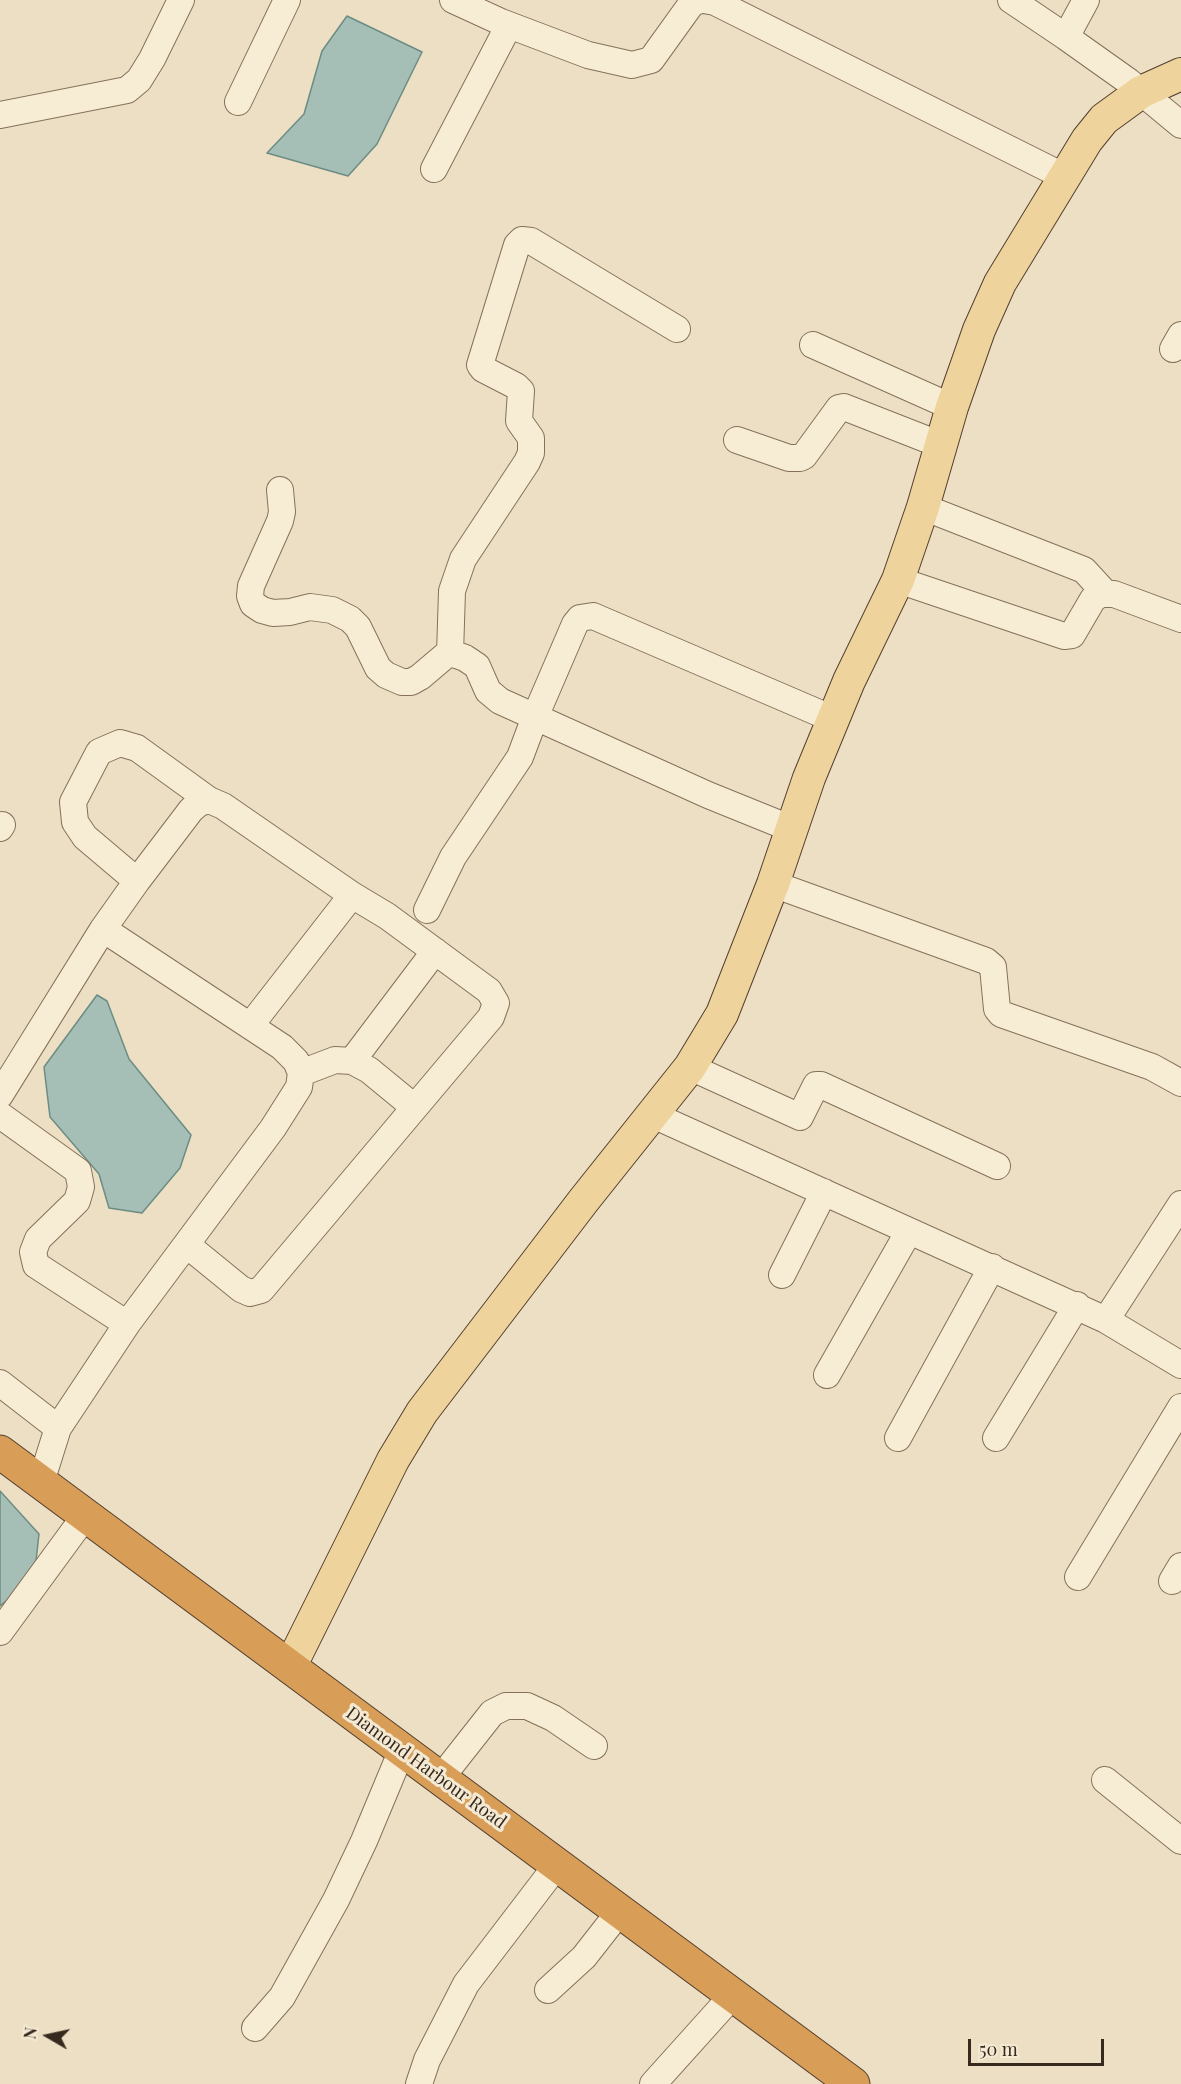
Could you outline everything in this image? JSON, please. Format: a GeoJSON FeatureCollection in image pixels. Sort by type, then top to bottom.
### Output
{"type":"FeatureCollection","features":[{"type":"Feature","properties":{"kind":"highway","name":"Diamond Harbour Road"},"geometry":{"type":"LineString","coordinates":[[0,1452],[853,2084]]}},
{"type":"Feature","properties":{"kind":"main road"},"geometry":{"type":"LineString","coordinates":[[290,1667],[393,1460],[423,1412],[584,1200],[690,1067],[722,1014],[773,884],[809,778],[849,681],[898,580],[923,507],[952,407],[979,330],[1000,283],[1087,140],[1104,119],[1141,92],[1181,74]]}},
{"type":"Feature","properties":{"kind":"street"},"geometry":{"type":"LineString","coordinates":[[0,115],[127,90],[139,80],[152,59],[181,0]]}},
{"type":"Feature","properties":{"kind":"street"},"geometry":{"type":"LineString","coordinates":[[238,102],[287,0]]}},
{"type":"Feature","properties":{"kind":"street"},"geometry":{"type":"LineString","coordinates":[[453,0],[588,56],[632,65],[651,60],[692,3],[702,0],[715,2],[1065,177]]}},
{"type":"Feature","properties":{"kind":"street"},"geometry":{"type":"LineString","coordinates":[[1011,0],[1141,92],[1181,125]]}},
{"type":"Feature","properties":{"kind":"street"},"geometry":{"type":"LineString","coordinates":[[1066,37],[1086,0]]}},
{"type":"Feature","properties":{"kind":"street"},"geometry":{"type":"LineString","coordinates":[[434,169],[509,25]]}},
{"type":"Feature","properties":{"kind":"street"},"geometry":{"type":"LineString","coordinates":[[450,654],[451,598],[463,559],[531,453],[531,438],[519,422],[522,391],[483,369],[480,365],[519,242],[531,241],[677,329]]}},
{"type":"Feature","properties":{"kind":"street"},"geometry":{"type":"LineString","coordinates":[[813,345],[952,407]]}},
{"type":"Feature","properties":{"kind":"street"},"geometry":{"type":"LineString","coordinates":[[737,440],[789,458],[800,458],[804,456],[839,408],[844,407],[941,445]]}},
{"type":"Feature","properties":{"kind":"street"},"geometry":{"type":"LineString","coordinates":[[280,490],[282,512],[280,521],[251,586],[250,596],[253,604],[273,613],[310,607],[332,610],[358,627],[378,668],[386,675],[402,682],[411,682],[420,677],[450,654]]}},
{"type":"Feature","properties":{"kind":"street"},"geometry":{"type":"LineString","coordinates":[[923,507],[1084,570],[1106,594]]}},
{"type":"Feature","properties":{"kind":"street"},"geometry":{"type":"LineString","coordinates":[[898,580],[1064,636],[1072,635],[1093,599],[1106,594],[1114,594],[1181,619]]}},
{"type":"Feature","properties":{"kind":"street"},"geometry":{"type":"LineString","coordinates":[[427,910],[453,857],[520,758],[535,717],[575,624],[580,618],[593,616],[833,719]]}},
{"type":"Feature","properties":{"kind":"street"},"geometry":{"type":"LineString","coordinates":[[450,654],[465,658],[477,666],[488,691],[493,696],[708,795],[792,830]]}},
{"type":"Feature","properties":{"kind":"street"},"geometry":{"type":"LineString","coordinates":[[137,880],[85,837],[75,822],[73,802],[99,752],[120,743],[137,748],[209,801],[223,806],[352,895],[387,916],[489,990],[496,1003],[492,1017],[261,1290],[250,1293],[241,1289],[187,1245]]}},
{"type":"Feature","properties":{"kind":"street"},"geometry":{"type":"LineString","coordinates":[[0,1095],[103,929],[137,880],[191,810],[199,803],[209,801]]}},
{"type":"Feature","properties":{"kind":"street"},"geometry":{"type":"LineString","coordinates":[[773,884],[986,961],[993,967],[997,1009],[1001,1014],[1152,1067],[1181,1083]]}},
{"type":"Feature","properties":{"kind":"street"},"geometry":{"type":"LineString","coordinates":[[250,1026],[352,895]]}},
{"type":"Feature","properties":{"kind":"street"},"geometry":{"type":"LineString","coordinates":[[41,1482],[58,1428],[128,1324],[273,1128],[299,1087],[301,1073],[296,1061],[282,1047],[103,929]]}},
{"type":"Feature","properties":{"kind":"street"},"geometry":{"type":"LineString","coordinates":[[352,1061],[435,951]]}},
{"type":"Feature","properties":{"kind":"street"},"geometry":{"type":"LineString","coordinates":[[301,1073],[335,1060],[352,1061],[369,1070],[414,1107]]}},
{"type":"Feature","properties":{"kind":"street"},"geometry":{"type":"LineString","coordinates":[[690,1067],[800,1117],[815,1086],[821,1085],[998,1166]]}},
{"type":"Feature","properties":{"kind":"street"},"geometry":{"type":"LineString","coordinates":[[0,1115],[78,1171],[81,1187],[77,1201],[38,1239],[33,1252],[36,1265],[128,1324]]}},
{"type":"Feature","properties":{"kind":"street"},"geometry":{"type":"LineString","coordinates":[[653,1115],[1077,1305],[1181,1365]]}},
{"type":"Feature","properties":{"kind":"street"},"geometry":{"type":"LineString","coordinates":[[782,1275],[825,1192]]}},
{"type":"Feature","properties":{"kind":"street"},"geometry":{"type":"LineString","coordinates":[[1106,1320],[1181,1204]]}},
{"type":"Feature","properties":{"kind":"street"},"geometry":{"type":"LineString","coordinates":[[827,1375],[909,1231]]}},
{"type":"Feature","properties":{"kind":"street"},"geometry":{"type":"LineString","coordinates":[[898,1438],[992,1268]]}},
{"type":"Feature","properties":{"kind":"street"},"geometry":{"type":"LineString","coordinates":[[996,1438],[1077,1305]]}},
{"type":"Feature","properties":{"kind":"street"},"geometry":{"type":"LineString","coordinates":[[0,1383],[58,1428]]}},
{"type":"Feature","properties":{"kind":"street"},"geometry":{"type":"LineString","coordinates":[[1078,1577],[1181,1407]]}},
{"type":"Feature","properties":{"kind":"street"},"geometry":{"type":"LineString","coordinates":[[0,1632],[85,1516]]}},
{"type":"Feature","properties":{"kind":"street"},"geometry":{"type":"LineString","coordinates":[[440,1779],[492,1713],[506,1706],[526,1706],[553,1718],[594,1746]]}},
{"type":"Feature","properties":{"kind":"street"},"geometry":{"type":"LineString","coordinates":[[255,2028],[282,1997],[336,1900],[364,1841],[402,1750]]}},
{"type":"Feature","properties":{"kind":"street"},"geometry":{"type":"LineString","coordinates":[[1105,1780],[1181,1841]]}},
{"type":"Feature","properties":{"kind":"street"},"geometry":{"type":"LineString","coordinates":[[419,2084],[427,2060],[466,1984],[557,1865]]}},
{"type":"Feature","properties":{"kind":"street"},"geometry":{"type":"LineString","coordinates":[[548,1990],[584,1957],[620,1911]]}},
{"type":"Feature","properties":{"kind":"street"},"geometry":{"type":"LineString","coordinates":[[653,2084],[733,1995]]}},
{"type":"Feature","properties":{"kind":"water"},"geometry":{"type":"Polygon","coordinates":[[[347,16],[422,52],[377,144],[348,176],[267,153],[304,114],[322,51],[347,16]]]}},
{"type":"Feature","properties":{"kind":"water"},"geometry":{"type":"Polygon","coordinates":[[[97,995],[107,1001],[129,1059],[191,1135],[180,1168],[142,1213],[109,1208],[99,1174],[50,1117],[44,1067],[97,995]]]}},
{"type":"Feature","properties":{"kind":"water"},"geometry":{"type":"Polygon","coordinates":[[[0,1491],[39,1534],[34,1579],[0,1606],[0,1491]]]}}]}
